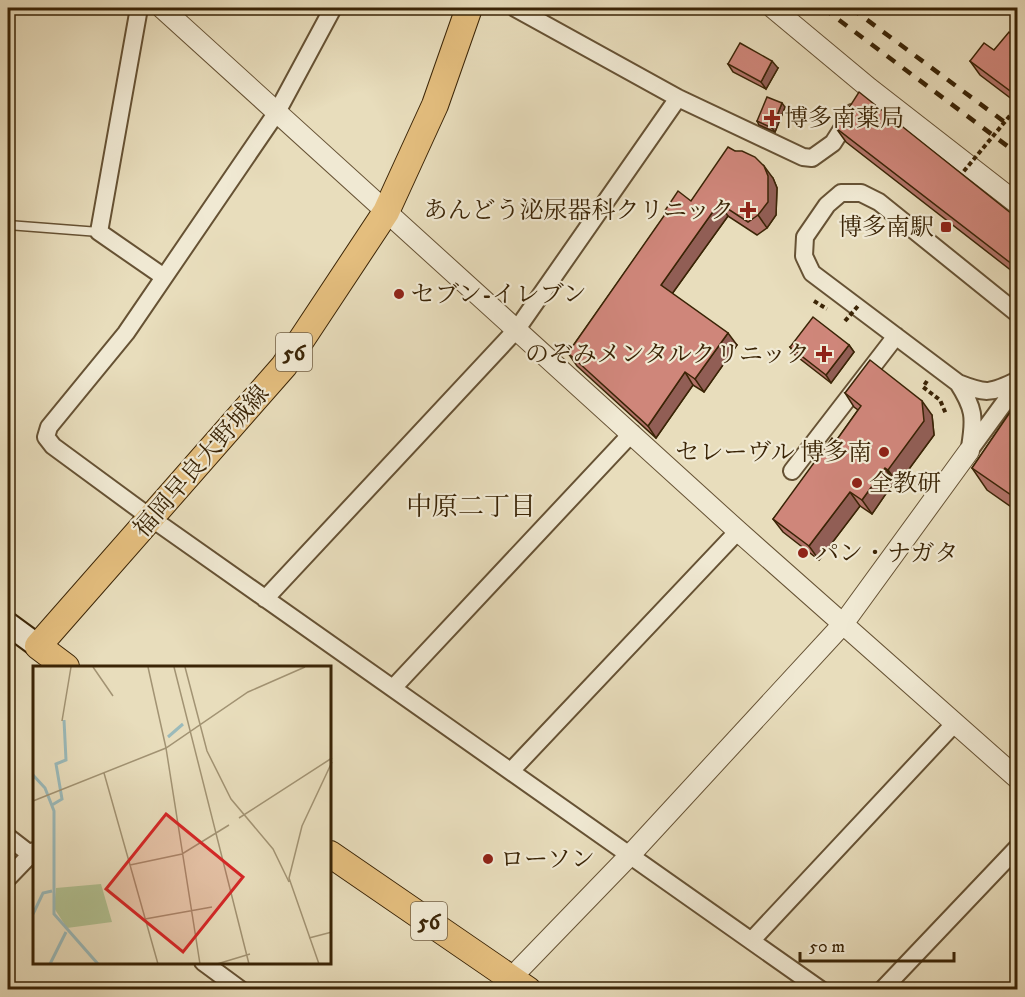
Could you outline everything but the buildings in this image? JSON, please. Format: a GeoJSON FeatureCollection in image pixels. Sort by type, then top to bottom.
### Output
{"type":"FeatureCollection","features":[{"type":"Feature","properties":{"kind":"main road","name":"福岡早良大野城線"},"geometry":{"type":"LineString","coordinates":[[38,646],[284,366],[386,212],[435,105],[469,8]]}},
{"type":"Feature","properties":{"kind":"main road"},"geometry":{"type":"LineString","coordinates":[[8,624],[65,666]]}},
{"type":"Feature","properties":{"kind":"main road","name":"56"},"geometry":{"type":"LineString","coordinates":[[332,855],[514,986]]}},
{"type":"Feature","properties":{"kind":"street"},"geometry":{"type":"LineString","coordinates":[[139,8],[99,232],[164,277]]}},
{"type":"Feature","properties":{"kind":"street"},"geometry":{"type":"LineString","coordinates":[[162,8],[738,531],[1017,779]]}},
{"type":"Feature","properties":{"kind":"street"},"geometry":{"type":"LineString","coordinates":[[333,8],[277,112],[126,333],[49,427],[46,437],[53,446],[151,518],[821,990]]}},
{"type":"Feature","properties":{"kind":"street"},"geometry":{"type":"LineString","coordinates":[[515,8],[678,98],[803,157],[812,158],[833,143],[869,88]]}},
{"type":"Feature","properties":{"kind":"street"},"geometry":{"type":"LineString","coordinates":[[773,8],[869,88],[1017,204]]}},
{"type":"Feature","properties":{"kind":"street"},"geometry":{"type":"LineString","coordinates":[[265,599],[517,329],[678,98]]}},
{"type":"Feature","properties":{"kind":"street"},"geometry":{"type":"LineString","coordinates":[[1017,314],[879,202],[861,193],[841,193],[827,205],[805,237],[804,256],[812,273],[958,383],[980,392],[998,390],[1017,382]]}},
{"type":"Feature","properties":{"kind":"street"},"geometry":{"type":"LineString","coordinates":[[792,471],[896,336]]}},
{"type":"Feature","properties":{"kind":"street"},"geometry":{"type":"LineString","coordinates":[[514,986],[631,854],[843,624],[1017,382]]}},
{"type":"Feature","properties":{"kind":"street"},"geometry":{"type":"LineString","coordinates":[[958,383],[970,402],[974,425],[969,451]]}},
{"type":"Feature","properties":{"kind":"street"},"geometry":{"type":"LineString","coordinates":[[393,688],[632,433]]}},
{"type":"Feature","properties":{"kind":"street"},"geometry":{"type":"LineString","coordinates":[[511,771],[738,531]]}},
{"type":"Feature","properties":{"kind":"street"},"geometry":{"type":"LineString","coordinates":[[752,940],[955,723]]}},
{"type":"Feature","properties":{"kind":"street"},"geometry":{"type":"LineString","coordinates":[[8,837],[32,852],[8,878]]}},
{"type":"Feature","properties":{"kind":"street"},"geometry":{"type":"LineString","coordinates":[[882,990],[1017,847]]}},
{"type":"Feature","properties":{"kind":"street"},"geometry":{"type":"LineString","coordinates":[[204,964],[241,990]]}},
{"type":"Feature","properties":{"kind":"lane"},"geometry":{"type":"LineString","coordinates":[[8,225],[99,232]]}},
{"type":"Feature","properties":{"kind":"path"},"geometry":{"type":"LineString","coordinates":[[959,178],[1017,106]]}},
{"type":"Feature","properties":{"kind":"path"},"geometry":{"type":"LineString","coordinates":[[845,321],[858,306]]}},
{"type":"Feature","properties":{"kind":"path"},"geometry":{"type":"LineString","coordinates":[[923,387],[940,400],[946,414]]}},
{"type":"Feature","properties":{"kind":"railway"},"geometry":{"type":"LineString","coordinates":[[823,8],[1018,154]]}},
{"type":"Feature","properties":{"kind":"railway"},"geometry":{"type":"LineString","coordinates":[[851,8],[1018,132]]}},
{"type":"Feature","properties":{"kind":"place","name":"博多南薬局"},"geometry":{"type":"Point","coordinates":[772,118]}},
{"type":"Feature","properties":{"kind":"place","name":"あんどう泌尿器科クリニック"},"geometry":{"type":"Point","coordinates":[748,210]}},
{"type":"Feature","properties":{"kind":"place","name":"博多南駅"},"geometry":{"type":"Point","coordinates":[946,227]}},
{"type":"Feature","properties":{"kind":"place","name":"セブン-イレブン"},"geometry":{"type":"Point","coordinates":[399,294]}},
{"type":"Feature","properties":{"kind":"place","name":"のぞみメンタルクリニック"},"geometry":{"type":"Point","coordinates":[824,354]}},
{"type":"Feature","properties":{"kind":"place","name":"セレーヴル 博多南"},"geometry":{"type":"Point","coordinates":[884,452]}},
{"type":"Feature","properties":{"kind":"place","name":"全教研"},"geometry":{"type":"Point","coordinates":[857,483]}},
{"type":"Feature","properties":{"kind":"place","name":"パン・ナガタ"},"geometry":{"type":"Point","coordinates":[803,553]}},
{"type":"Feature","properties":{"kind":"place","name":"ローソン"},"geometry":{"type":"Point","coordinates":[488,859]}},
{"type":"Feature","properties":{"kind":"district","name":"中原二丁目"},"geometry":{"type":"Point","coordinates":[471,506]}}]}
